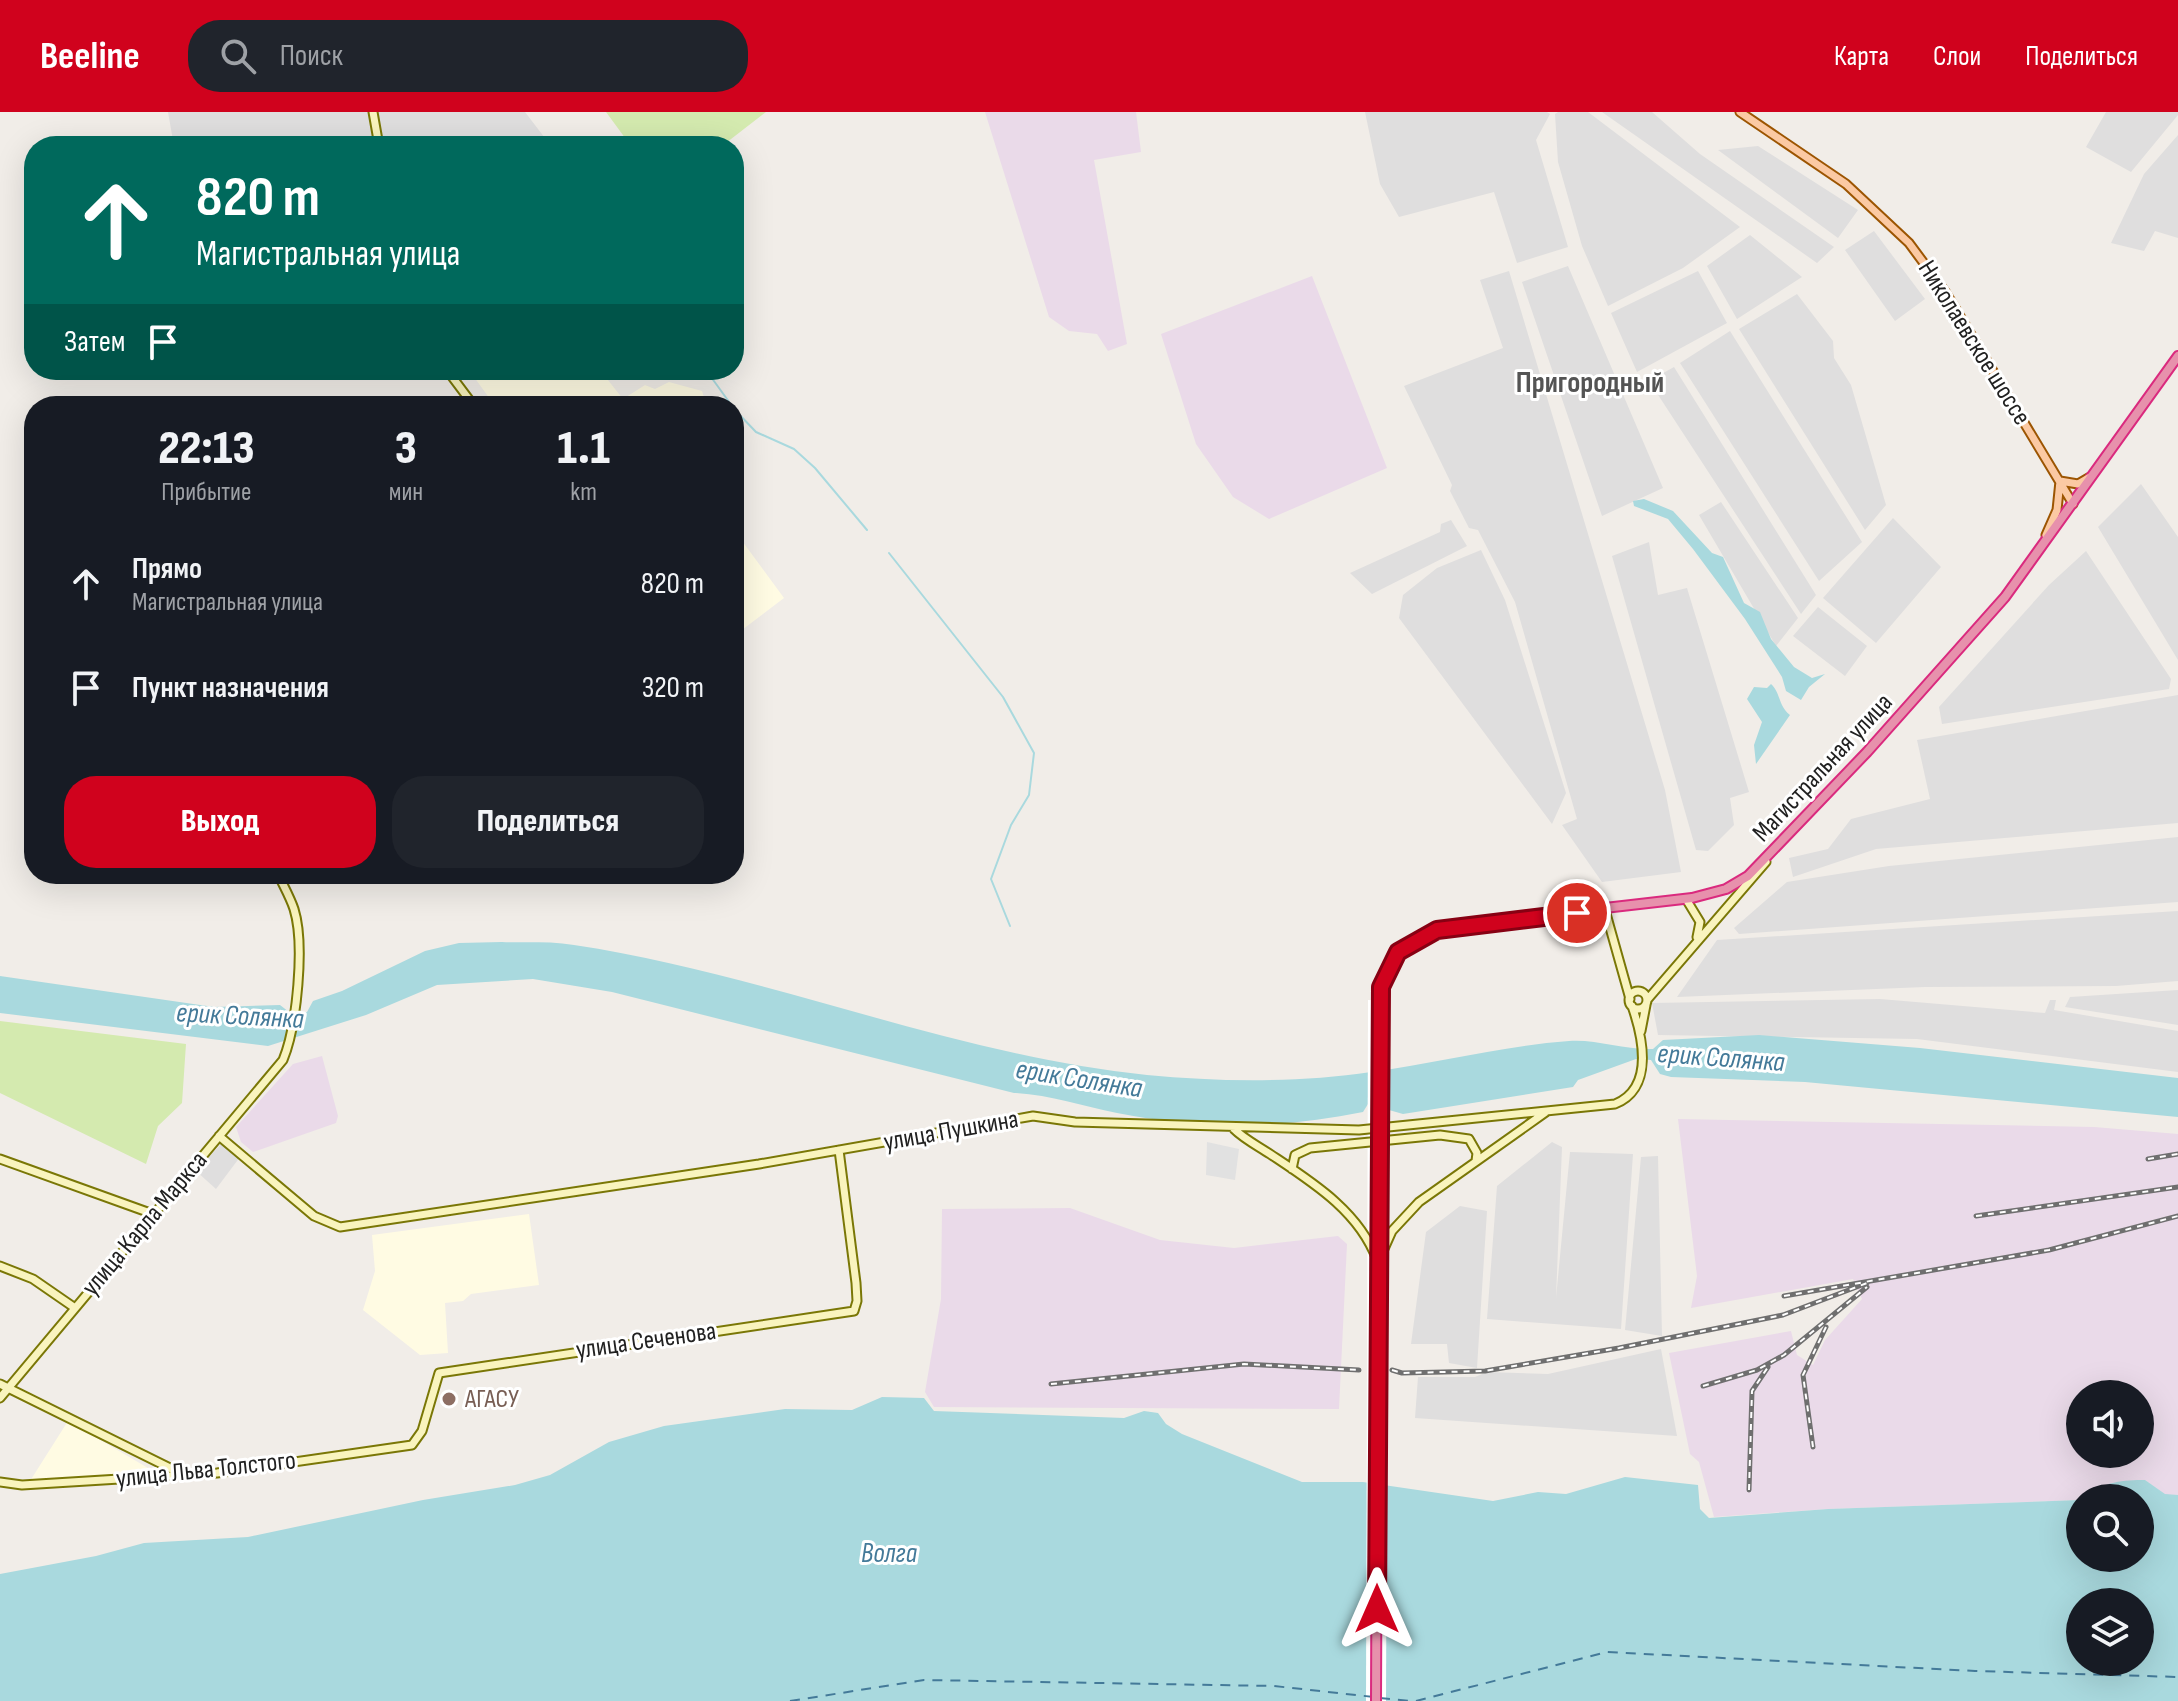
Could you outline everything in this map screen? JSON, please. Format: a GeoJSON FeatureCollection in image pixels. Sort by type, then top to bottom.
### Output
{"type":"FeatureCollection","features":[{"type":"Feature","properties":{"kind":"highway","name":"Магистральная улица"},"geometry":{"type":"LineString","coordinates":[[1376,1701],[1380,1001],[1386,972],[1398,952],[1437,930],[1686,899],[1737,883],[1774,852],[1959,651],[2043,545],[2178,356]]}},
{"type":"Feature","properties":{"kind":"main road"},"geometry":{"type":"LineString","coordinates":[[373,112],[377,136]]}},
{"type":"Feature","properties":{"kind":"main road","name":"Николаевское шоссе"},"geometry":{"type":"LineString","coordinates":[[1740,112],[1846,184],[1909,243],[1946,293],[2073,504]]}},
{"type":"Feature","properties":{"kind":"main road"},"geometry":{"type":"LineString","coordinates":[[2043,545],[2057,510],[2060,481],[2078,484],[2094,475]]}},
{"type":"Feature","properties":{"kind":"main road"},"geometry":{"type":"LineString","coordinates":[[1641,1033],[1647,1002],[1640,992],[1631,1003],[1639,1009],[1647,1002],[1774,852]]}},
{"type":"Feature","properties":{"kind":"main road","name":"улица Карла Маркса"},"geometry":{"type":"LineString","coordinates":[[0,1398],[4,1386],[75,1308],[276,1069],[287,1049],[298,973],[295,910],[283,884]]}},
{"type":"Feature","properties":{"kind":"main road"},"geometry":{"type":"LineString","coordinates":[[1686,899],[1700,922],[1697,938],[1690,949]]}},
{"type":"Feature","properties":{"kind":"main road","name":"улица Пушкина"},"geometry":{"type":"LineString","coordinates":[[219,1136],[324,1222],[340,1227],[839,1150],[1033,1116],[1075,1122],[1234,1129],[1359,1130],[1624,1101],[1637,1085],[1641,1033],[1605,910]]}},
{"type":"Feature","properties":{"kind":"main road"},"geometry":{"type":"LineString","coordinates":[[1378,1262],[1402,1218],[1547,1111]]}},
{"type":"Feature","properties":{"kind":"main road"},"geometry":{"type":"LineString","coordinates":[[1234,1129],[1292,1169],[1359,1223],[1369,1237],[1378,1262]]}},
{"type":"Feature","properties":{"kind":"main road"},"geometry":{"type":"LineString","coordinates":[[1292,1169],[1295,1155],[1310,1148],[1449,1135],[1469,1139],[1477,1153],[1476,1161]]}},
{"type":"Feature","properties":{"kind":"main road","name":"улица Сеченова"},"geometry":{"type":"LineString","coordinates":[[412,1445],[422,1431],[439,1373],[854,1311],[856,1283],[839,1150]]}},
{"type":"Feature","properties":{"kind":"main road"},"geometry":{"type":"LineString","coordinates":[[0,1159],[153,1214]]}},
{"type":"Feature","properties":{"kind":"main road"},"geometry":{"type":"LineString","coordinates":[[0,1266],[33,1279],[75,1308]]}},
{"type":"Feature","properties":{"kind":"main road"},"geometry":{"type":"LineString","coordinates":[[4,1386],[185,1476]]}},
{"type":"Feature","properties":{"kind":"main road","name":"улица Льва Толстого"},"geometry":{"type":"LineString","coordinates":[[0,1482],[22,1485],[185,1476],[412,1445]]}},
{"type":"Feature","properties":{"kind":"shaded area"},"geometry":{"type":"Polygon","coordinates":[[[168,112],[525,112],[543,136],[172,136],[168,112]]]}},
{"type":"Feature","properties":{"kind":"shaded area"},"geometry":{"type":"Polygon","coordinates":[[[985,112],[1136,112],[1141,152],[1094,160],[1127,344],[1108,351],[1097,334],[1069,331],[1049,317],[985,112]]]}},
{"type":"Feature","properties":{"kind":"shaded area"},"geometry":{"type":"Polygon","coordinates":[[[1365,112],[1547,112],[1550,114],[1536,140],[1568,247],[1517,263],[1494,192],[1399,217],[1380,184],[1365,112]]]}},
{"type":"Feature","properties":{"kind":"shaded area"},"geometry":{"type":"Polygon","coordinates":[[[1588,112],[1740,227],[1683,268],[1608,306],[1582,246],[1558,162],[1555,114],[1588,112]]]}},
{"type":"Feature","properties":{"kind":"shaded area"},"geometry":{"type":"Polygon","coordinates":[[[1602,112],[1652,112],[1700,154],[1834,247],[1817,263],[1602,112]]]}},
{"type":"Feature","properties":{"kind":"shaded area"},"geometry":{"type":"Polygon","coordinates":[[[2106,112],[2178,112],[2178,115],[2131,172],[2086,147],[2106,112]]]}},
{"type":"Feature","properties":{"kind":"shaded area"},"geometry":{"type":"Polygon","coordinates":[[[2178,135],[2178,238],[2155,231],[2144,251],[2111,243],[2144,174],[2178,135]]]}},
{"type":"Feature","properties":{"kind":"shaded area"},"geometry":{"type":"Polygon","coordinates":[[[1758,146],[1858,210],[1838,238],[1718,150],[1758,146]]]}},
{"type":"Feature","properties":{"kind":"shaded area"},"geometry":{"type":"Polygon","coordinates":[[[1874,231],[1925,299],[1895,321],[1845,250],[1874,231]]]}},
{"type":"Feature","properties":{"kind":"shaded area"},"geometry":{"type":"Polygon","coordinates":[[[1750,235],[1802,277],[1737,319],[1707,266],[1750,235]]]}},
{"type":"Feature","properties":{"kind":"shaded area"},"geometry":{"type":"Polygon","coordinates":[[[1568,266],[1663,488],[1602,516],[1522,282],[1568,266]]]}},
{"type":"Feature","properties":{"kind":"shaded area"},"geometry":{"type":"Polygon","coordinates":[[[1509,271],[1665,790],[1681,872],[1602,882],[1562,825],[1577,819],[1515,602],[1478,530],[1469,528],[1450,491],[1452,485],[1404,386],[1503,348],[1480,280],[1509,271]]]}},
{"type":"Feature","properties":{"kind":"shaded area"},"geometry":{"type":"Polygon","coordinates":[[[1698,271],[1727,323],[1637,372],[1611,313],[1698,271]]]}},
{"type":"Feature","properties":{"kind":"shaded area"},"geometry":{"type":"Polygon","coordinates":[[[1312,276],[1387,468],[1269,519],[1233,497],[1196,444],[1161,334],[1312,276]]]}},
{"type":"Feature","properties":{"kind":"shaded area"},"geometry":{"type":"Polygon","coordinates":[[[1797,294],[1833,341],[1834,358],[1851,385],[1886,505],[1865,530],[1739,329],[1797,294]]]}},
{"type":"Feature","properties":{"kind":"shaded area"},"geometry":{"type":"Polygon","coordinates":[[[1730,331],[1862,542],[1819,581],[1680,363],[1730,331]]]}},
{"type":"Feature","properties":{"kind":"shaded area"},"geometry":{"type":"Polygon","coordinates":[[[1674,367],[1816,595],[1801,614],[1649,381],[1674,367]]]}},
{"type":"Feature","properties":{"kind":"shaded area"},"geometry":{"type":"Polygon","coordinates":[[[476,380],[608,380],[621,396],[488,396],[476,380]]]}},
{"type":"Feature","properties":{"kind":"shaded area"},"geometry":{"type":"Polygon","coordinates":[[[669,382],[702,391],[704,396],[628,396],[645,385],[655,389],[669,382]]]}},
{"type":"Feature","properties":{"kind":"shaded area"},"geometry":{"type":"Polygon","coordinates":[[[2141,484],[2178,537],[2178,660],[2098,527],[2141,484]]]}},
{"type":"Feature","properties":{"kind":"shaded area"},"geometry":{"type":"Polygon","coordinates":[[[1721,502],[1798,618],[1776,646],[1699,515],[1721,502]]]}},
{"type":"Feature","properties":{"kind":"shaded area"},"geometry":{"type":"Polygon","coordinates":[[[1893,518],[1941,567],[1876,643],[1823,598],[1893,518]]]}},
{"type":"Feature","properties":{"kind":"shaded area"},"geometry":{"type":"Polygon","coordinates":[[[1451,520],[1467,546],[1372,594],[1350,573],[1440,532],[1441,524],[1451,520]]]}},
{"type":"Feature","properties":{"kind":"shaded area"},"geometry":{"type":"Polygon","coordinates":[[[1649,542],[1658,595],[1687,588],[1749,792],[1730,798],[1734,825],[1708,851],[1696,850],[1612,556],[1649,542]]]}},
{"type":"Feature","properties":{"kind":"shaded area"},"geometry":{"type":"Polygon","coordinates":[[[744,544],[784,598],[744,628],[744,544]]]}},
{"type":"Feature","properties":{"kind":"shaded area"},"geometry":{"type":"Polygon","coordinates":[[[1481,550],[1505,600],[1566,793],[1552,824],[1399,618],[1403,595],[1437,568],[1481,550]]]}},
{"type":"Feature","properties":{"kind":"shaded area"},"geometry":{"type":"Polygon","coordinates":[[[2086,551],[2171,679],[2169,689],[1942,724],[1939,707],[2049,585],[2086,551]]]}},
{"type":"Feature","properties":{"kind":"shaded area"},"geometry":{"type":"Polygon","coordinates":[[[1818,607],[1867,646],[1845,676],[1793,636],[1818,607]]]}},
{"type":"Feature","properties":{"kind":"shaded area"},"geometry":{"type":"Polygon","coordinates":[[[2178,695],[2178,823],[1876,849],[1793,877],[1789,858],[1828,849],[1851,819],[1930,799],[1917,740],[2178,695]]]}},
{"type":"Feature","properties":{"kind":"shaded area"},"geometry":{"type":"Polygon","coordinates":[[[2178,837],[2178,902],[1739,934],[1734,928],[1787,882],[1889,866],[2178,837]]]}},
{"type":"Feature","properties":{"kind":"shaded area"},"geometry":{"type":"Polygon","coordinates":[[[2178,911],[2178,981],[2116,986],[1925,987],[1677,997],[1717,940],[2178,911]]]}},
{"type":"Feature","properties":{"kind":"shaded area"},"geometry":{"type":"Polygon","coordinates":[[[2178,990],[2178,1025],[2065,1007],[2070,997],[2178,990]]]}},
{"type":"Feature","properties":{"kind":"shaded area"},"geometry":{"type":"Polygon","coordinates":[[[1880,999],[2045,1013],[2050,1000],[2056,1000],[2054,1010],[2178,1031],[2178,1072],[1917,1039],[1658,1035],[1652,1003],[1880,999]]]}},
{"type":"Feature","properties":{"kind":"shaded area"},"geometry":{"type":"Polygon","coordinates":[[[322,1056],[338,1116],[336,1123],[253,1152],[241,1142],[236,1127],[293,1064],[322,1056]]]}},
{"type":"Feature","properties":{"kind":"shaded area"},"geometry":{"type":"Polygon","coordinates":[[[1678,1119],[2094,1127],[2178,1134],[2178,1495],[2165,1495],[2145,1480],[2114,1484],[2066,1484],[2066,1500],[1828,1509],[1714,1517],[1699,1462],[1690,1454],[1669,1353],[1791,1331],[1797,1355],[1813,1365],[1825,1340],[1862,1299],[1853,1279],[1691,1308],[1697,1276],[1678,1119]]]}},
{"type":"Feature","properties":{"kind":"shaded area"},"geometry":{"type":"Polygon","coordinates":[[[1207,1142],[1239,1149],[1235,1180],[1206,1175],[1207,1142]]]}},
{"type":"Feature","properties":{"kind":"shaded area"},"geometry":{"type":"Polygon","coordinates":[[[1552,1142],[1562,1147],[1556,1298],[1570,1152],[1633,1154],[1621,1329],[1487,1319],[1497,1186],[1552,1142]]]}},
{"type":"Feature","properties":{"kind":"shaded area"},"geometry":{"type":"Polygon","coordinates":[[[222,1143],[240,1157],[216,1189],[196,1171],[222,1143]]]}},
{"type":"Feature","properties":{"kind":"shaded area"},"geometry":{"type":"Polygon","coordinates":[[[1658,1156],[1662,1336],[1625,1330],[1641,1157],[1658,1156]]]}},
{"type":"Feature","properties":{"kind":"shaded area"},"geometry":{"type":"Polygon","coordinates":[[[1460,1206],[1487,1211],[1477,1368],[1449,1363],[1447,1344],[1411,1344],[1426,1232],[1460,1206]]]}},
{"type":"Feature","properties":{"kind":"shaded area"},"geometry":{"type":"Polygon","coordinates":[[[1070,1208],[1160,1240],[1234,1248],[1338,1236],[1347,1244],[1339,1409],[934,1407],[925,1392],[941,1299],[942,1209],[1070,1208]]]}},
{"type":"Feature","properties":{"kind":"shaded area"},"geometry":{"type":"Polygon","coordinates":[[[529,1214],[539,1285],[471,1294],[463,1301],[445,1303],[448,1353],[420,1355],[363,1310],[375,1271],[372,1235],[529,1214]]]}},
{"type":"Feature","properties":{"kind":"shaded area"},"geometry":{"type":"Polygon","coordinates":[[[1661,1349],[1677,1436],[1415,1418],[1418,1377],[1475,1377],[1487,1372],[1548,1374],[1661,1349]]]}},
{"type":"Feature","properties":{"kind":"shaded area"},"geometry":{"type":"Polygon","coordinates":[[[68,1421],[148,1468],[144,1476],[30,1481],[68,1421]]]}},
{"type":"Feature","properties":{"kind":"green space"},"geometry":{"type":"Polygon","coordinates":[[[606,112],[766,112],[735,136],[624,136],[606,112]]]}},
{"type":"Feature","properties":{"kind":"green space"},"geometry":{"type":"Polygon","coordinates":[[[0,1021],[186,1044],[182,1103],[158,1126],[146,1164],[0,1093],[0,1021]]]}},
{"type":"Feature","properties":{"kind":"water"},"geometry":{"type":"Polygon","coordinates":[[[1644,499],[1673,511],[1712,553],[1723,557],[1744,603],[1760,612],[1771,639],[1794,667],[1812,678],[1825,674],[1809,687],[1801,700],[1786,691],[1782,677],[1745,619],[1668,519],[1634,506],[1633,501],[1644,499]]]}},
{"type":"Feature","properties":{"kind":"water"},"geometry":{"type":"Polygon","coordinates":[[[1771,684],[1790,715],[1756,764],[1754,745],[1762,722],[1747,699],[1754,687],[1767,688],[1771,684]]]}},
{"type":"Feature","properties":{"kind":"water","name":"ерик Солянка"},"geometry":{"type":"Polygon","coordinates":[[[459,943],[565,944],[646,958],[1002,1050],[1074,1065],[1147,1075],[1287,1080],[1343,1076],[1544,1043],[1579,1041],[1653,1049],[1663,1040],[1759,1035],[1920,1048],[2178,1078],[2178,1117],[1805,1082],[1671,1077],[1660,1074],[1651,1060],[1636,1059],[1578,1080],[1573,1087],[1403,1114],[1368,1104],[1363,1112],[1302,1122],[1240,1125],[1178,1122],[1014,1093],[612,992],[533,979],[437,985],[366,1015],[268,1046],[0,1013],[0,976],[214,1007],[280,1005],[289,1012],[307,1012],[313,1001],[342,991],[425,951],[459,943]]]}},
{"type":"Feature","properties":{"kind":"water","name":"Волга"},"geometry":{"type":"Polygon","coordinates":[[[882,1397],[924,1398],[934,1411],[1124,1418],[1144,1411],[1158,1413],[1166,1424],[1182,1434],[1302,1482],[1363,1482],[1493,1501],[1538,1492],[1566,1494],[1625,1477],[1698,1485],[1700,1509],[1709,1518],[1828,1509],[2066,1500],[2066,1572],[2154,1572],[2154,1486],[2165,1494],[2178,1495],[2178,1701],[0,1701],[0,1574],[96,1556],[144,1543],[248,1537],[423,1500],[515,1485],[550,1475],[609,1442],[664,1426],[785,1409],[852,1410],[882,1397]]]}},
{"type":"Feature","properties":{"kind":"water","name":"Волга"},"geometry":{"type":"Polygon","coordinates":[[[2145,1480],[2151,1484],[2111,1484],[2122,1481],[2145,1480]]]}},
{"type":"Feature","properties":{"kind":"pier"},"geometry":{"type":"Polygon","coordinates":[[[1368,1000],[1389,1001],[1386,1701],[1366,1701],[1368,1000]]]}},
{"type":"Feature","properties":{"kind":"waterway"},"geometry":{"type":"LineString","coordinates":[[713,380],[725,396]]}},
{"type":"Feature","properties":{"kind":"waterway"},"geometry":{"type":"LineString","coordinates":[[744,419],[756,432],[794,449],[815,468],[867,530]]}},
{"type":"Feature","properties":{"kind":"waterway"},"geometry":{"type":"LineString","coordinates":[[889,553],[1003,697],[1034,753],[1029,795],[1011,825],[991,879],[1010,926]]}},
{"type":"Feature","properties":{"kind":"ferry route"},"geometry":{"type":"LineString","coordinates":[[1416,1701],[1607,1652],[1975,1671],[2178,1677]]}},
{"type":"Feature","properties":{"kind":"ferry route"},"geometry":{"type":"LineString","coordinates":[[790,1701],[924,1680],[1274,1686],[1374,1697]]}},
{"type":"Feature","properties":{"kind":"ferry route"},"geometry":{"type":"LineString","coordinates":[[1380,1698],[1411,1701]]}},
{"type":"Feature","properties":{"kind":"railway"},"geometry":{"type":"LineString","coordinates":[[2148,1159],[2178,1154]]}},
{"type":"Feature","properties":{"kind":"railway"},"geometry":{"type":"LineString","coordinates":[[1976,1216],[2178,1187]]}},
{"type":"Feature","properties":{"kind":"railway"},"geometry":{"type":"LineString","coordinates":[[1784,1296],[2049,1250],[2178,1216]]}},
{"type":"Feature","properties":{"kind":"railway"},"geometry":{"type":"LineString","coordinates":[[1392,1370],[1402,1373],[1485,1371],[1619,1348],[1783,1315],[1867,1283]]}},
{"type":"Feature","properties":{"kind":"railway"},"geometry":{"type":"LineString","coordinates":[[1703,1386],[1757,1370],[1784,1355],[1867,1287]]}},
{"type":"Feature","properties":{"kind":"railway"},"geometry":{"type":"LineString","coordinates":[[1813,1447],[1803,1375],[1826,1327]]}},
{"type":"Feature","properties":{"kind":"railway"},"geometry":{"type":"LineString","coordinates":[[1051,1384],[1244,1364],[1359,1370]]}},
{"type":"Feature","properties":{"kind":"railway"},"geometry":{"type":"LineString","coordinates":[[1749,1490],[1752,1391],[1768,1367]]}},
{"type":"Feature","properties":{"kind":"place","name":"АГАСУ"},"geometry":{"type":"Point","coordinates":[449,1399]}},
{"type":"Feature","properties":{"kind":"district","name":"Пригородный"},"geometry":{"type":"Point","coordinates":[1590,383]}},
{"type":"Feature","properties":{"kind":"route"},"geometry":{"type":"LineString","coordinates":[[1377,1609],[1381,987],[1398,952],[1418,937],[1466,924],[1577,913]]}}]}
